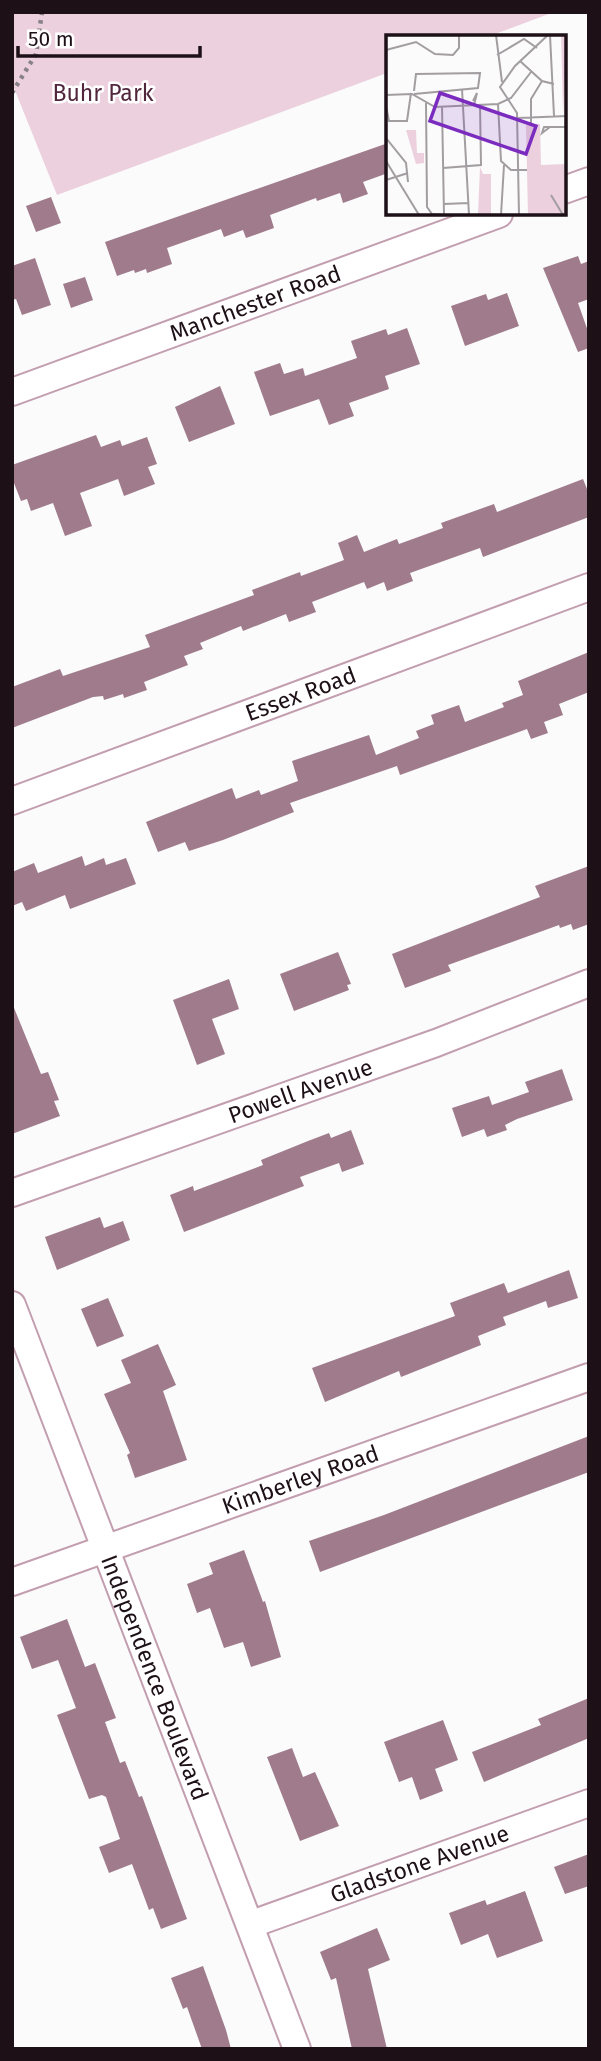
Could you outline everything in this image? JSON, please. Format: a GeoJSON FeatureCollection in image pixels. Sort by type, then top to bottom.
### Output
{"type":"FeatureCollection","features":[{"type":"Feature","properties":{"kind":"street"},"geometry":{"type":"LineString","coordinates":[[566,189],[589,181]]}},
{"type":"Feature","properties":{"kind":"street","name":"Manchester Road"},"geometry":{"type":"LineString","coordinates":[[12,392],[496,215]]}},
{"type":"Feature","properties":{"kind":"street","name":"Essex Road"},"geometry":{"type":"LineString","coordinates":[[12,801],[589,587]]}},
{"type":"Feature","properties":{"kind":"street","name":"Powell Avenue"},"geometry":{"type":"LineString","coordinates":[[12,1193],[424,1048],[589,983]]}},
{"type":"Feature","properties":{"kind":"street","name":"Independence Boulevard"},"geometry":{"type":"LineString","coordinates":[[12,1305],[298,2049]]}},
{"type":"Feature","properties":{"kind":"street","name":"Kimberley Road"},"geometry":{"type":"LineString","coordinates":[[12,1582],[589,1377]]}},
{"type":"Feature","properties":{"kind":"street","name":"Gladstone Avenue"},"geometry":{"type":"LineString","coordinates":[[252,1924],[589,1803]]}},
{"type":"Feature","properties":{"kind":"path"},"geometry":{"type":"LineString","coordinates":[[12,93],[36,54],[43,12]]}},
{"type":"Feature","properties":{"kind":"green space","name":"Buhr Park"},"geometry":{"type":"Polygon","coordinates":[[[12,12],[554,12],[492,35],[386,35],[386,73],[57,195],[12,83],[12,12]]]}},
{"type":"Feature","properties":{"kind":"building"},"geometry":{"type":"Polygon","coordinates":[[[386,144],[386,174],[363,182],[368,194],[343,203],[340,193],[317,201],[316,198],[270,215],[274,228],[246,238],[243,230],[224,237],[221,229],[167,248],[172,264],[147,273],[146,269],[135,273],[134,270],[117,276],[105,242],[386,144]]]}},
{"type":"Feature","properties":{"kind":"building"},"geometry":{"type":"Polygon","coordinates":[[[51,197],[61,223],[36,232],[26,206],[51,197]]]}},
{"type":"Feature","properties":{"kind":"building"},"geometry":{"type":"Polygon","coordinates":[[[578,256],[581,264],[589,261],[589,299],[578,303],[589,334],[589,348],[578,352],[543,268],[578,256]]]}},
{"type":"Feature","properties":{"kind":"building"},"geometry":{"type":"Polygon","coordinates":[[[35,258],[51,305],[22,315],[16,299],[12,300],[12,266],[35,258]]]}},
{"type":"Feature","properties":{"kind":"building"},"geometry":{"type":"Polygon","coordinates":[[[85,277],[93,300],[71,308],[63,284],[85,277]]]}},
{"type":"Feature","properties":{"kind":"building"},"geometry":{"type":"Polygon","coordinates":[[[507,293],[519,326],[465,346],[451,306],[486,294],[488,300],[507,293]]]}},
{"type":"Feature","properties":{"kind":"building"},"geometry":{"type":"Polygon","coordinates":[[[407,328],[420,364],[385,376],[389,389],[349,403],[354,416],[329,425],[319,399],[270,416],[254,372],[280,363],[284,374],[303,368],[305,376],[357,358],[351,341],[386,329],[388,335],[407,328]]]}},
{"type":"Feature","properties":{"kind":"building"},"geometry":{"type":"Polygon","coordinates":[[[220,386],[235,424],[189,442],[175,407],[220,386]]]}},
{"type":"Feature","properties":{"kind":"building"},"geometry":{"type":"Polygon","coordinates":[[[96,435],[101,447],[120,440],[122,446],[147,437],[157,464],[148,467],[155,484],[124,496],[118,479],[80,493],[92,526],[65,536],[53,503],[31,511],[27,499],[21,501],[12,478],[12,465],[96,435]]]}},
{"type":"Feature","properties":{"kind":"building"},"geometry":{"type":"Polygon","coordinates":[[[583,479],[589,494],[589,517],[483,557],[480,548],[410,573],[413,581],[387,591],[384,582],[367,589],[364,582],[312,602],[316,612],[289,622],[286,614],[243,631],[241,626],[200,643],[203,649],[184,656],[188,665],[144,682],[147,690],[124,698],[123,694],[104,700],[103,696],[93,697],[12,728],[12,687],[60,669],[63,676],[150,647],[145,635],[254,595],[252,590],[300,572],[301,576],[344,560],[338,543],[357,535],[364,552],[397,539],[399,544],[443,528],[441,523],[494,504],[497,512],[583,479]]]}},
{"type":"Feature","properties":{"kind":"building"},"geometry":{"type":"Polygon","coordinates":[[[589,652],[589,692],[559,704],[563,715],[544,722],[548,733],[531,739],[527,729],[400,775],[397,766],[290,803],[294,812],[223,840],[189,851],[185,842],[158,852],[146,822],[232,788],[236,799],[259,790],[261,795],[298,781],[292,761],[369,735],[376,755],[419,738],[416,731],[434,724],[431,715],[459,705],[465,722],[504,707],[502,703],[523,695],[518,681],[589,652]]]}},
{"type":"Feature","properties":{"kind":"building"},"geometry":{"type":"Polygon","coordinates":[[[82,856],[85,866],[104,858],[106,865],[126,858],[136,884],[70,909],[65,895],[26,911],[22,902],[12,906],[12,872],[34,863],[38,873],[82,856]]]}},
{"type":"Feature","properties":{"kind":"building"},"geometry":{"type":"Polygon","coordinates":[[[589,866],[589,924],[573,930],[571,924],[560,928],[559,925],[448,965],[451,971],[405,988],[392,954],[540,897],[535,886],[589,866]]]}},
{"type":"Feature","properties":{"kind":"building"},"geometry":{"type":"Polygon","coordinates":[[[338,952],[351,984],[347,985],[349,990],[294,1011],[280,974],[338,952]]]}},
{"type":"Feature","properties":{"kind":"building"},"geometry":{"type":"Polygon","coordinates":[[[229,979],[239,1009],[212,1019],[225,1054],[197,1065],[173,1000],[229,979]]]}},
{"type":"Feature","properties":{"kind":"building"},"geometry":{"type":"Polygon","coordinates":[[[12,1003],[41,1074],[48,1072],[59,1100],[54,1101],[60,1116],[12,1134],[12,1003]]]}},
{"type":"Feature","properties":{"kind":"building"},"geometry":{"type":"Polygon","coordinates":[[[562,1069],[573,1100],[517,1119],[505,1125],[507,1130],[487,1137],[484,1129],[462,1137],[452,1108],[489,1096],[492,1105],[529,1092],[525,1082],[562,1069]]]}},
{"type":"Feature","properties":{"kind":"building"},"geometry":{"type":"Polygon","coordinates":[[[351,1130],[364,1164],[342,1172],[339,1163],[300,1177],[304,1186],[184,1232],[170,1195],[193,1186],[194,1191],[263,1165],[261,1160],[329,1133],[331,1138],[351,1130]]]}},
{"type":"Feature","properties":{"kind":"building"},"geometry":{"type":"Polygon","coordinates":[[[100,1217],[104,1228],[123,1221],[130,1240],[57,1270],[45,1237],[100,1217]]]}},
{"type":"Feature","properties":{"kind":"building"},"geometry":{"type":"Polygon","coordinates":[[[569,1270],[578,1298],[548,1308],[546,1301],[503,1317],[506,1325],[478,1336],[481,1345],[401,1377],[399,1371],[325,1402],[312,1368],[455,1316],[450,1303],[504,1283],[508,1293],[569,1270]]]}},
{"type":"Feature","properties":{"kind":"building"},"geometry":{"type":"Polygon","coordinates":[[[108,1298],[124,1336],[97,1347],[81,1309],[108,1298]]]}},
{"type":"Feature","properties":{"kind":"building"},"geometry":{"type":"Polygon","coordinates":[[[158,1344],[176,1385],[163,1391],[187,1460],[135,1478],[127,1455],[130,1453],[104,1394],[131,1383],[121,1360],[158,1344]]]}},
{"type":"Feature","properties":{"kind":"building"},"geometry":{"type":"Polygon","coordinates":[[[589,1436],[589,1472],[320,1572],[309,1541],[589,1436]]]}},
{"type":"Feature","properties":{"kind":"building"},"geometry":{"type":"Polygon","coordinates":[[[244,1550],[263,1602],[265,1601],[281,1657],[251,1667],[243,1642],[224,1648],[210,1608],[197,1613],[187,1584],[213,1574],[209,1563],[244,1550]]]}},
{"type":"Feature","properties":{"kind":"building"},"geometry":{"type":"Polygon","coordinates":[[[67,1619],[85,1667],[95,1663],[116,1718],[105,1722],[120,1763],[125,1761],[139,1797],[142,1796],[187,1919],[161,1929],[153,1908],[149,1910],[132,1864],[109,1873],[99,1847],[120,1839],[106,1797],[102,1795],[89,1799],[57,1715],[76,1708],[58,1660],[32,1669],[20,1637],[67,1619]]]}},
{"type":"Feature","properties":{"kind":"building"},"geometry":{"type":"Polygon","coordinates":[[[589,1698],[589,1738],[484,1782],[472,1752],[541,1725],[538,1719],[589,1698]]]}},
{"type":"Feature","properties":{"kind":"building"},"geometry":{"type":"Polygon","coordinates":[[[443,1720],[458,1760],[435,1769],[443,1791],[420,1800],[412,1777],[399,1782],[384,1742],[443,1720]]]}},
{"type":"Feature","properties":{"kind":"building"},"geometry":{"type":"Polygon","coordinates":[[[292,1748],[303,1777],[315,1772],[339,1826],[300,1841],[267,1757],[292,1748]]]}},
{"type":"Feature","properties":{"kind":"building"},"geometry":{"type":"Polygon","coordinates":[[[589,1854],[589,1886],[565,1894],[554,1867],[589,1854]]]}},
{"type":"Feature","properties":{"kind":"building"},"geometry":{"type":"Polygon","coordinates":[[[525,1891],[543,1941],[497,1958],[488,1934],[461,1945],[449,1913],[485,1900],[487,1905],[525,1891]]]}},
{"type":"Feature","properties":{"kind":"building"},"geometry":{"type":"Polygon","coordinates":[[[377,1928],[390,1960],[368,1969],[387,2049],[352,2049],[336,1978],[331,1980],[320,1952],[377,1928]]]}},
{"type":"Feature","properties":{"kind":"building"},"geometry":{"type":"Polygon","coordinates":[[[203,1966],[231,2049],[202,2049],[187,2007],[183,2009],[171,1978],[203,1966]]]}}]}
